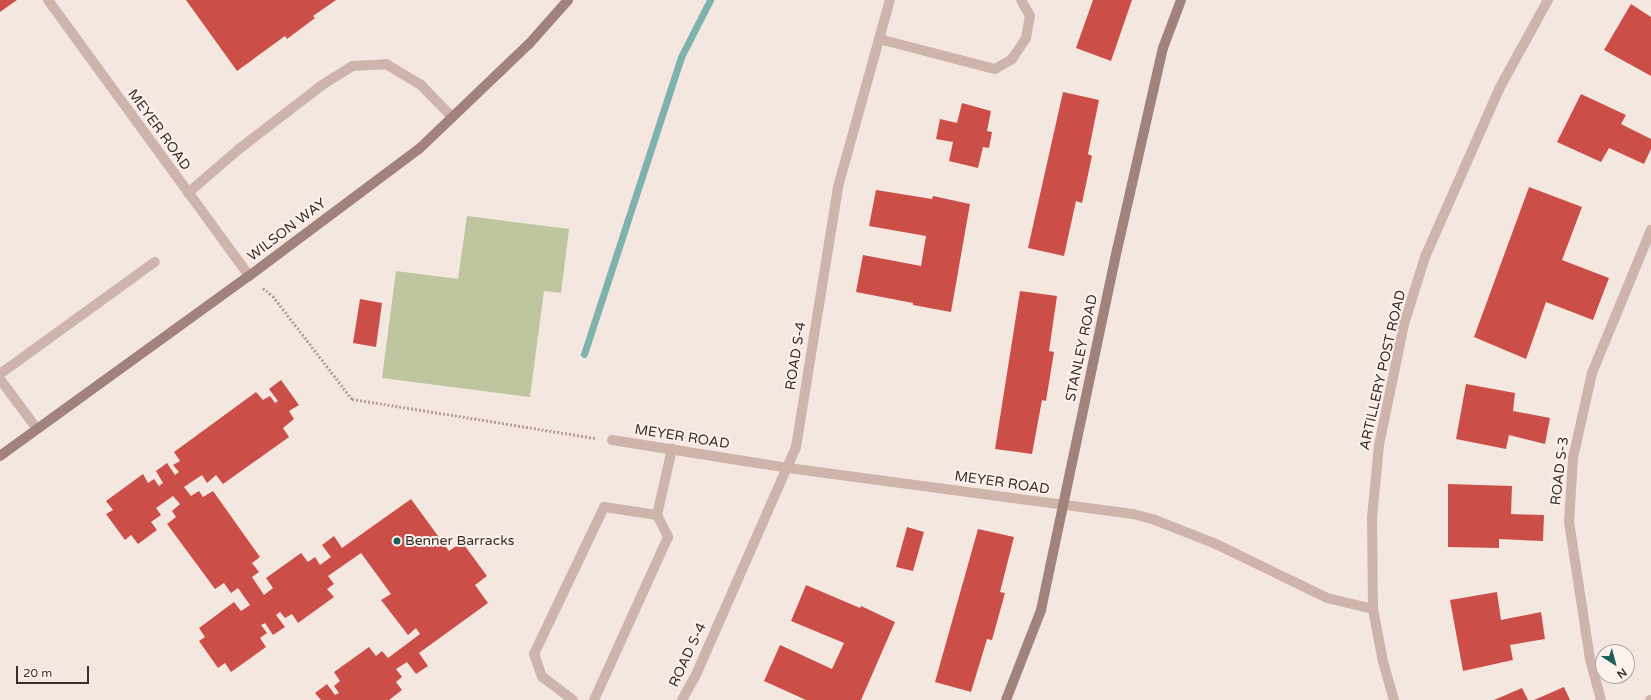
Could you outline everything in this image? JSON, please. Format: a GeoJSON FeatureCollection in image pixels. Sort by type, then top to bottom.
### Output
{"type":"FeatureCollection","features":[{"type":"Feature","properties":{"kind":"street","name":"MEYER ROAD"},"geometry":{"type":"LineString","coordinates":[[48,0],[249,276]]}},
{"type":"Feature","properties":{"kind":"street","name":"WILSON WAY"},"geometry":{"type":"LineString","coordinates":[[0,456],[249,276],[419,149],[529,44],[568,0]]}},
{"type":"Feature","properties":{"kind":"street","name":"ROAD S-4"},"geometry":{"type":"LineString","coordinates":[[682,700],[695,677],[796,447],[838,187],[890,0]]}},
{"type":"Feature","properties":{"kind":"street"},"geometry":{"type":"LineString","coordinates":[[879,39],[995,69],[1012,59],[1026,38],[1030,16],[1021,0]]}},
{"type":"Feature","properties":{"kind":"street","name":"STANLEY ROAD"},"geometry":{"type":"LineString","coordinates":[[1006,700],[1041,610],[1064,506],[1118,242],[1163,48],[1181,0]]}},
{"type":"Feature","properties":{"kind":"street","name":"ARTILLERY POST ROAD"},"geometry":{"type":"LineString","coordinates":[[1394,700],[1383,662],[1373,609],[1372,518],[1379,445],[1404,324],[1425,257],[1499,89],[1548,0]]}},
{"type":"Feature","properties":{"kind":"street"},"geometry":{"type":"LineString","coordinates":[[188,193],[239,149],[322,85],[352,66],[386,64],[421,84],[452,118]]}},
{"type":"Feature","properties":{"kind":"street","name":"ROAD S-3"},"geometry":{"type":"LineString","coordinates":[[1601,700],[1590,660],[1576,578],[1569,522],[1573,458],[1592,373],[1651,230]]}},
{"type":"Feature","properties":{"kind":"street"},"geometry":{"type":"LineString","coordinates":[[0,374],[155,262]]}},
{"type":"Feature","properties":{"kind":"street"},"geometry":{"type":"LineString","coordinates":[[0,379],[37,430]]}},
{"type":"Feature","properties":{"kind":"street","name":"MEYER ROAD"},"geometry":{"type":"LineString","coordinates":[[612,440],[788,468],[1133,514],[1155,520],[1216,544],[1327,598],[1373,609]]}},
{"type":"Feature","properties":{"kind":"street"},"geometry":{"type":"LineString","coordinates":[[594,700],[668,537],[658,515],[672,449]]}},
{"type":"Feature","properties":{"kind":"street"},"geometry":{"type":"LineString","coordinates":[[573,700],[542,676],[534,654],[604,507],[658,515]]}},
{"type":"Feature","properties":{"kind":"path"},"geometry":{"type":"LineString","coordinates":[[249,276],[273,296],[352,399],[612,440]]}},
{"type":"Feature","properties":{"kind":"green space"},"geometry":{"type":"Polygon","coordinates":[[[467,216],[569,229],[561,293],[544,291],[530,397],[382,378],[396,271],[458,279],[467,216]]]}},
{"type":"Feature","properties":{"kind":"building"},"geometry":{"type":"Polygon","coordinates":[[[0,0],[17,0],[0,12],[0,0]]]}},
{"type":"Feature","properties":{"kind":"building"},"geometry":{"type":"Polygon","coordinates":[[[186,0],[336,0],[313,16],[315,18],[287,39],[285,36],[237,71],[186,0]]]}},
{"type":"Feature","properties":{"kind":"building"},"geometry":{"type":"Polygon","coordinates":[[[1093,0],[1132,0],[1111,61],[1076,48],[1093,0]]]}},
{"type":"Feature","properties":{"kind":"building"},"geometry":{"type":"Polygon","coordinates":[[[1631,4],[1651,17],[1651,76],[1604,50],[1631,4]]]}},
{"type":"Feature","properties":{"kind":"building"},"geometry":{"type":"Polygon","coordinates":[[[1063,92],[1099,100],[1088,154],[1092,156],[1082,203],[1076,201],[1064,256],[1028,248],[1063,92]]]}},
{"type":"Feature","properties":{"kind":"building"},"geometry":{"type":"Polygon","coordinates":[[[1581,94],[1626,115],[1621,124],[1651,139],[1651,149],[1644,164],[1609,148],[1601,162],[1557,142],[1581,94]]]}},
{"type":"Feature","properties":{"kind":"building"},"geometry":{"type":"Polygon","coordinates":[[[962,103],[991,111],[987,131],[992,132],[989,148],[983,147],[978,168],[949,161],[953,142],[936,139],[940,119],[957,123],[962,103]]]}},
{"type":"Feature","properties":{"kind":"building"},"geometry":{"type":"Polygon","coordinates":[[[1529,187],[1582,207],[1562,260],[1609,278],[1593,320],[1546,302],[1526,359],[1474,337],[1529,187]]]}},
{"type":"Feature","properties":{"kind":"building"},"geometry":{"type":"Polygon","coordinates":[[[876,190],[932,199],[933,196],[970,204],[951,312],[856,292],[863,255],[921,266],[926,236],[869,226],[876,190]]]}},
{"type":"Feature","properties":{"kind":"building"},"geometry":{"type":"Polygon","coordinates":[[[1020,291],[1057,296],[1049,351],[1054,352],[1046,401],[1042,400],[1032,454],[995,449],[1020,291]]]}},
{"type":"Feature","properties":{"kind":"building"},"geometry":{"type":"Polygon","coordinates":[[[360,299],[382,303],[376,347],[353,343],[360,299]]]}},
{"type":"Feature","properties":{"kind":"building","name":"Benner Barracks"},"geometry":{"type":"Polygon","coordinates":[[[281,380],[299,405],[289,411],[294,419],[283,428],[289,437],[223,484],[216,475],[207,483],[202,475],[184,487],[191,496],[199,491],[203,497],[213,491],[260,557],[252,563],[259,572],[252,577],[264,595],[273,588],[266,578],[301,553],[308,562],[315,557],[320,565],[331,557],[322,545],[334,536],[342,548],[411,499],[449,551],[462,542],[487,576],[475,585],[488,603],[419,653],[428,666],[416,674],[407,662],[396,669],[402,677],[396,682],[402,690],[389,700],[321,700],[315,693],[327,684],[335,695],[339,693],[334,686],[340,681],[334,672],[369,647],[376,656],[382,651],[388,658],[420,634],[416,628],[408,635],[381,600],[391,594],[361,553],[328,576],[334,584],[327,589],[334,597],[298,623],[292,614],[285,618],[280,612],[276,615],[285,627],[273,635],[265,623],[261,625],[267,633],[260,638],[266,647],[231,672],[225,663],[218,668],[199,641],[205,637],[199,628],[234,602],[241,611],[250,605],[238,588],[231,593],[224,583],[215,589],[167,524],[176,517],[172,511],[180,504],[173,496],[156,508],[161,515],[151,522],[157,530],[138,544],[131,535],[125,540],[106,514],[113,510],[106,501],[143,474],[148,483],[154,479],[159,486],[163,483],[156,471],[167,463],[175,475],[179,472],[173,465],[180,461],[174,452],[256,392],[263,400],[270,396],[275,403],[278,401],[269,389],[281,380]]]}},
{"type":"Feature","properties":{"kind":"building"},"geometry":{"type":"Polygon","coordinates":[[[1466,384],[1515,393],[1513,411],[1550,418],[1545,444],[1509,435],[1506,449],[1456,439],[1466,384]]]}},
{"type":"Feature","properties":{"kind":"building"},"geometry":{"type":"Polygon","coordinates":[[[1448,484],[1512,486],[1511,514],[1544,515],[1543,541],[1499,539],[1499,548],[1448,547],[1448,484]]]}},
{"type":"Feature","properties":{"kind":"building"},"geometry":{"type":"Polygon","coordinates":[[[907,527],[924,532],[913,571],[896,567],[907,527]]]}},
{"type":"Feature","properties":{"kind":"building"},"geometry":{"type":"Polygon","coordinates":[[[978,529],[1014,537],[1000,592],[1005,593],[992,640],[987,639],[971,692],[935,682],[978,529]]]}},
{"type":"Feature","properties":{"kind":"building"},"geometry":{"type":"Polygon","coordinates":[[[806,585],[860,608],[861,606],[895,622],[861,700],[806,700],[764,681],[780,645],[832,669],[844,643],[791,621],[806,585]]]}},
{"type":"Feature","properties":{"kind":"building"},"geometry":{"type":"Polygon","coordinates":[[[1497,592],[1501,620],[1541,612],[1545,639],[1510,645],[1513,660],[1463,671],[1450,600],[1497,592]]]}},
{"type":"Feature","properties":{"kind":"building"},"geometry":{"type":"Polygon","coordinates":[[[1564,687],[1570,700],[1534,700],[1564,687]]]}},
{"type":"Feature","properties":{"kind":"building"},"geometry":{"type":"Polygon","coordinates":[[[1522,688],[1528,700],[1494,700],[1522,688]]]}},
{"type":"Feature","properties":{"kind":"waterway"},"geometry":{"type":"LineString","coordinates":[[584,354],[681,57],[710,0]]}},
{"type":"Feature","properties":{"kind":"place","name":"Benner Barracks"},"geometry":{"type":"Point","coordinates":[397,541]}}]}
